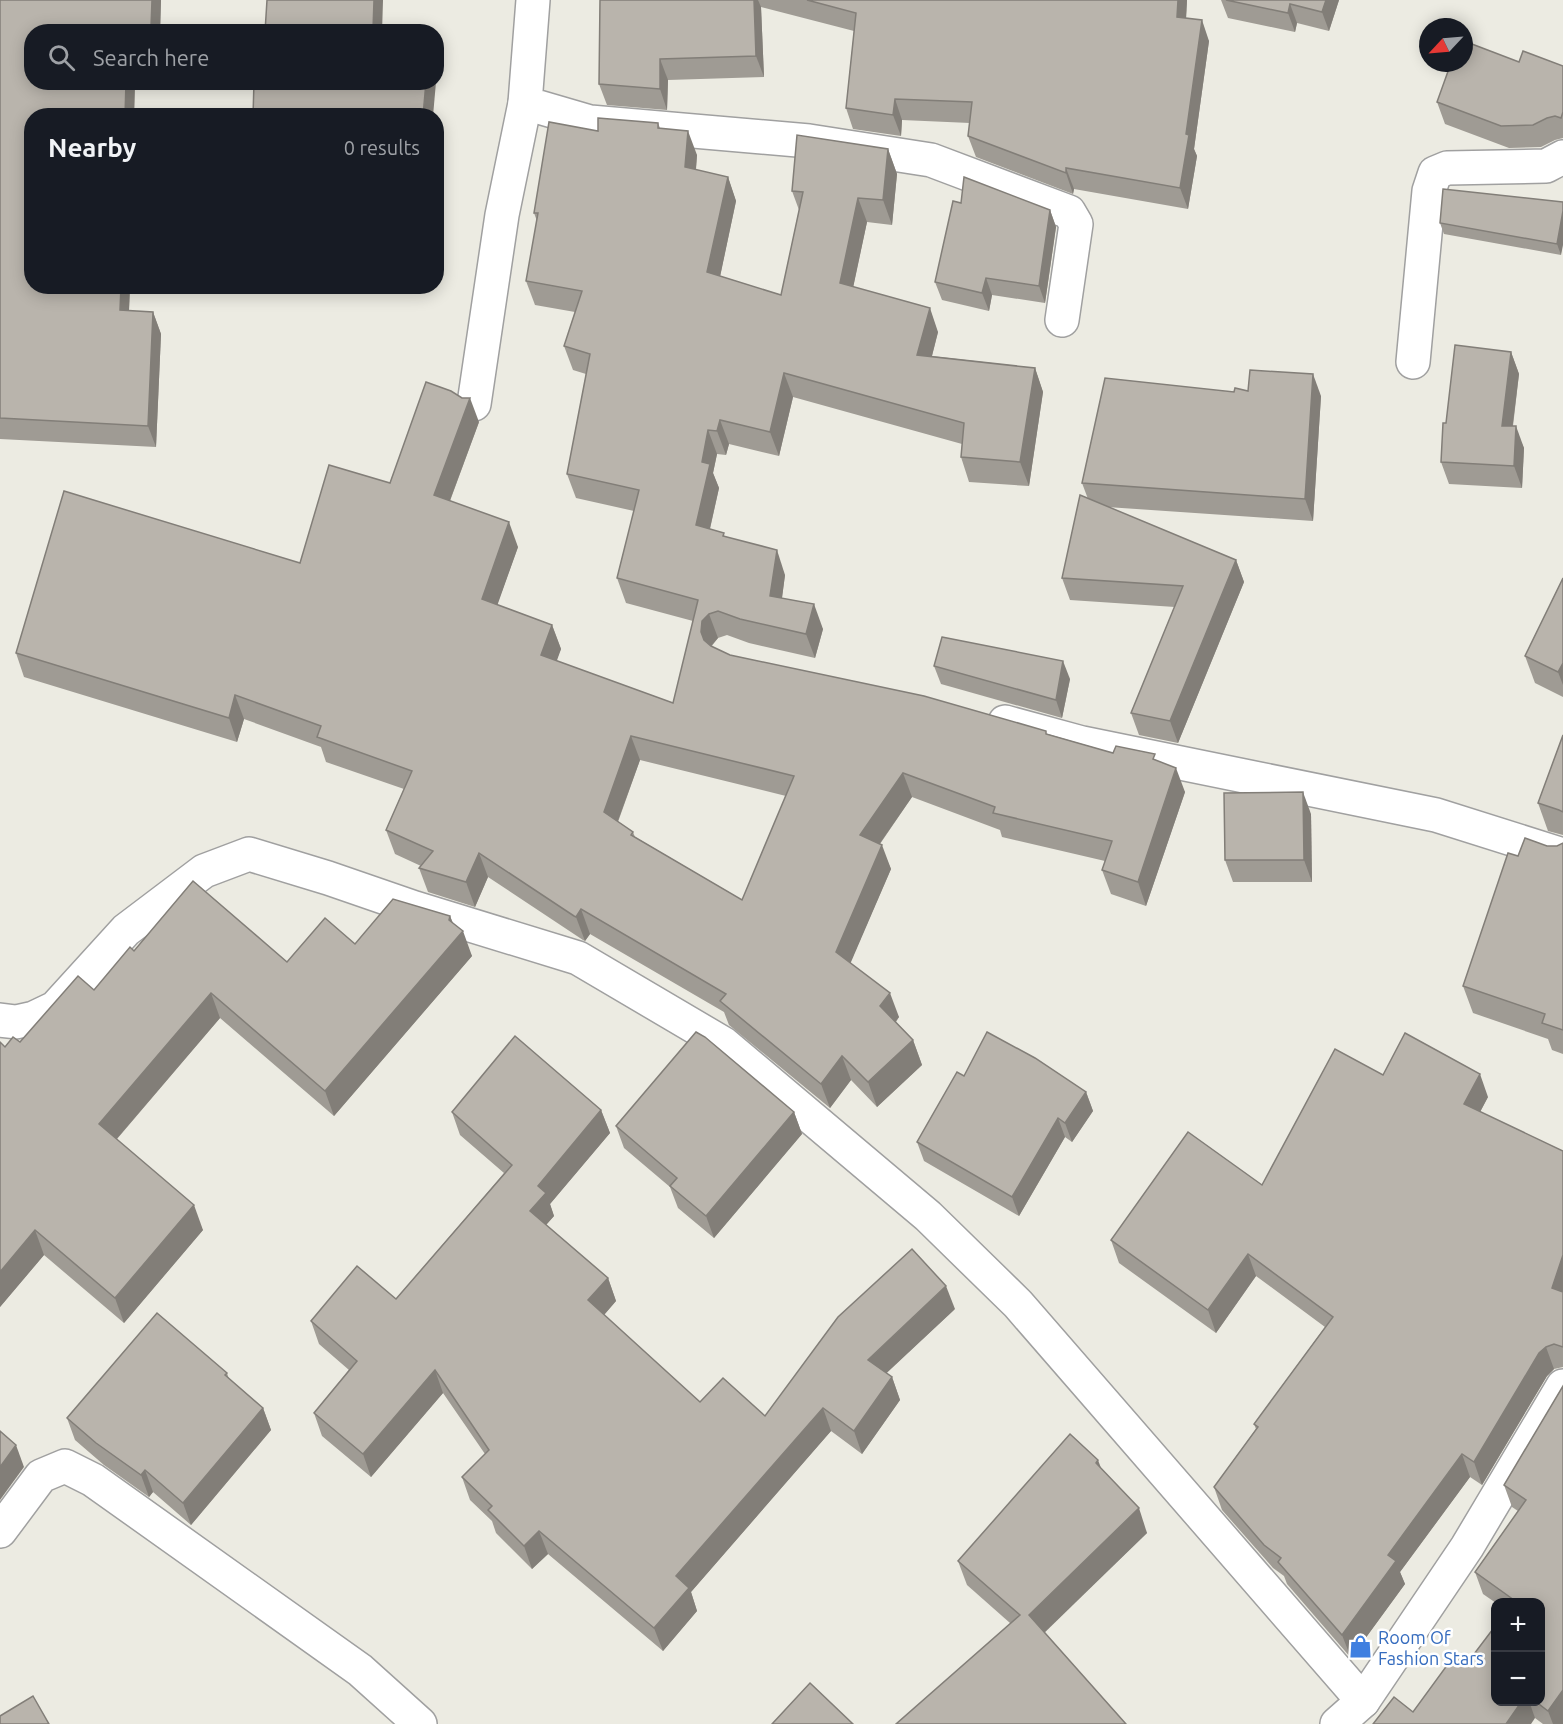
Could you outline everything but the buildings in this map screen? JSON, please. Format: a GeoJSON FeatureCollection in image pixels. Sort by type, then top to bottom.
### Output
{"type":"FeatureCollection","features":[{"type":"Feature","properties":{"kind":"street"},"geometry":{"type":"LineString","coordinates":[[474,404],[502,215],[525,103],[533,0]]}},
{"type":"Feature","properties":{"kind":"street"},"geometry":{"type":"LineString","coordinates":[[525,103],[590,123],[810,141],[931,160],[1068,212],[1076,224],[1062,320]]}},
{"type":"Feature","properties":{"kind":"street"},"geometry":{"type":"LineString","coordinates":[[1413,362],[1429,191],[1435,173],[1447,168],[1546,166],[1563,157]]}},
{"type":"Feature","properties":{"kind":"street"},"geometry":{"type":"LineString","coordinates":[[981,715],[1082,743],[1436,815],[1563,855]]}},
{"type":"Feature","properties":{"kind":"street"},"geometry":{"type":"LineString","coordinates":[[0,1020],[16,1022],[34,1018],[55,1008],[126,930],[204,871],[249,854],[578,958],[724,1044],[928,1216],[1018,1304],[1363,1701]]}},
{"type":"Feature","properties":{"kind":"street"},"geometry":{"type":"LineString","coordinates":[[1336,1724],[1363,1701],[1467,1547],[1563,1386]]}},
{"type":"Feature","properties":{"kind":"street"},"geometry":{"type":"LineString","coordinates":[[0,1531],[40,1476],[65,1466],[93,1480],[360,1670],[420,1724]]}},
{"type":"Feature","properties":{"kind":"place","name":"Room Of Fashion Stars"},"geometry":{"type":"Point","coordinates":[1360,1647]}}]}
